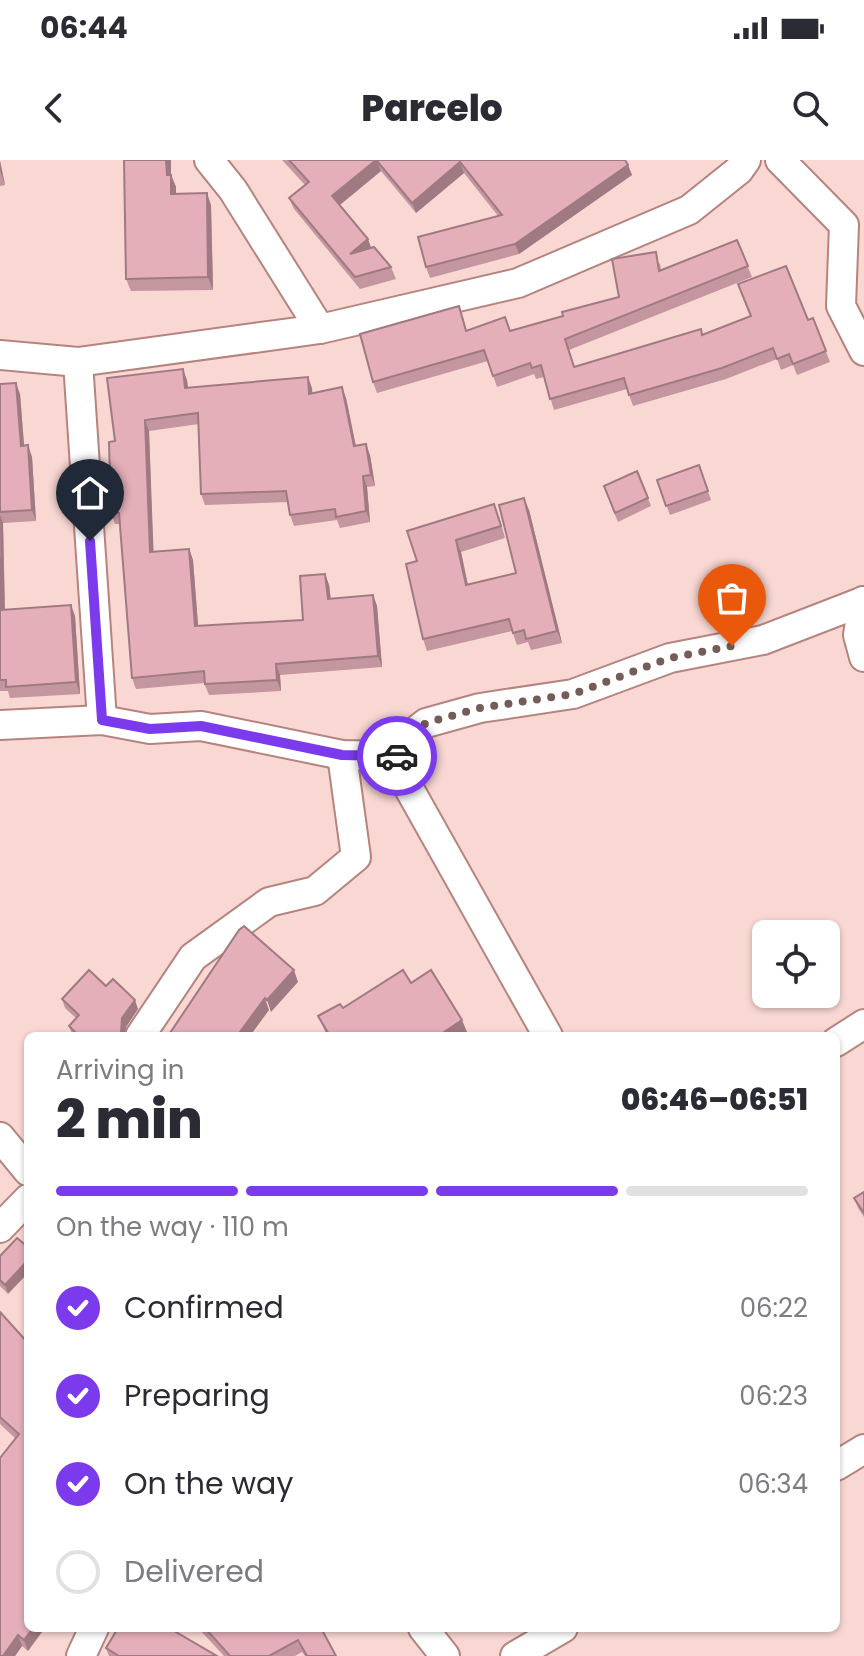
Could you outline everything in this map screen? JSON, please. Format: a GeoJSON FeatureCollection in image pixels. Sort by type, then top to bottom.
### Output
{"type":"FeatureCollection","features":[{"type":"Feature","properties":{"kind":"street"},"geometry":{"type":"LineString","coordinates":[[209,160],[233,190],[320,329]]}},
{"type":"Feature","properties":{"kind":"street"},"geometry":{"type":"LineString","coordinates":[[0,355],[78,362],[320,329],[518,283],[689,210],[739,170],[746,160]]}},
{"type":"Feature","properties":{"kind":"street"},"geometry":{"type":"LineString","coordinates":[[780,160],[844,225],[864,250]]}},
{"type":"Feature","properties":{"kind":"street"},"geometry":{"type":"LineString","coordinates":[[844,225],[841,306],[864,351]]}},
{"type":"Feature","properties":{"kind":"street"},"geometry":{"type":"LineString","coordinates":[[78,362],[102,720]]}},
{"type":"Feature","properties":{"kind":"street"},"geometry":{"type":"LineString","coordinates":[[864,601],[858,635],[864,657]]}},
{"type":"Feature","properties":{"kind":"street"},"geometry":{"type":"LineString","coordinates":[[536,1031],[402,776],[398,756],[407,738],[426,723],[480,708],[573,694],[670,658],[763,640],[864,601]]}},
{"type":"Feature","properties":{"kind":"street"},"geometry":{"type":"LineString","coordinates":[[0,725],[102,720],[150,729],[201,726],[342,755],[398,756]]}},
{"type":"Feature","properties":{"kind":"street"},"geometry":{"type":"LineString","coordinates":[[143,1032],[193,957],[269,902],[315,891],[356,857],[342,755]]}},
{"type":"Feature","properties":{"kind":"street"},"geometry":{"type":"LineString","coordinates":[[840,1039],[864,1024]]}},
{"type":"Feature","properties":{"kind":"street"},"geometry":{"type":"LineString","coordinates":[[0,1137],[24,1166]]}},
{"type":"Feature","properties":{"kind":"street"},"geometry":{"type":"LineString","coordinates":[[0,1228],[24,1203]]}},
{"type":"Feature","properties":{"kind":"street"},"geometry":{"type":"LineString","coordinates":[[840,1464],[864,1449]]}},
{"type":"Feature","properties":{"kind":"street"},"geometry":{"type":"LineString","coordinates":[[81,1656],[92,1632]]}},
{"type":"Feature","properties":{"kind":"street"},"geometry":{"type":"LineString","coordinates":[[426,1632],[445,1656]]}},
{"type":"Feature","properties":{"kind":"street"},"geometry":{"type":"LineString","coordinates":[[515,1656],[556,1632]]}},
{"type":"Feature","properties":{"kind":"building"},"geometry":{"type":"Polygon","coordinates":[[[124,160],[166,160],[167,175],[171,175],[171,194],[207,193],[208,277],[126,279],[124,160]]]}},
{"type":"Feature","properties":{"kind":"building"},"geometry":{"type":"Polygon","coordinates":[[[289,160],[376,160],[332,196],[368,239],[350,254],[374,247],[391,267],[355,277],[289,198],[309,182],[289,160]]]}},
{"type":"Feature","properties":{"kind":"building"},"geometry":{"type":"Polygon","coordinates":[[[379,160],[625,160],[628,165],[515,244],[426,267],[418,237],[502,215],[460,162],[412,203],[379,160]]]}},
{"type":"Feature","properties":{"kind":"building"},"geometry":{"type":"Polygon","coordinates":[[[737,240],[748,266],[565,339],[574,367],[701,329],[702,335],[751,316],[738,284],[786,266],[808,320],[813,318],[826,351],[793,364],[789,354],[777,359],[773,348],[722,368],[629,395],[624,378],[550,399],[541,365],[532,368],[530,363],[493,376],[484,350],[373,382],[360,334],[459,306],[466,331],[505,317],[510,331],[563,316],[562,312],[619,297],[612,259],[656,252],[659,271],[737,240]]]}},
{"type":"Feature","properties":{"kind":"building"},"geometry":{"type":"Polygon","coordinates":[[[183,369],[185,388],[308,377],[309,394],[342,387],[354,446],[366,444],[371,475],[363,476],[366,511],[336,517],[335,509],[290,515],[286,491],[201,494],[198,413],[145,420],[150,552],[189,549],[195,626],[303,620],[300,576],[325,574],[328,599],[373,595],[378,656],[276,664],[277,680],[205,684],[204,671],[132,678],[119,513],[111,513],[109,442],[115,441],[107,378],[183,369]]]}},
{"type":"Feature","properties":{"kind":"building"},"geometry":{"type":"Polygon","coordinates":[[[16,383],[21,446],[28,445],[32,510],[0,512],[0,384],[16,383]]]}},
{"type":"Feature","properties":{"kind":"building"},"geometry":{"type":"Polygon","coordinates":[[[699,465],[708,491],[666,506],[657,480],[699,465]]]}},
{"type":"Feature","properties":{"kind":"building"},"geometry":{"type":"Polygon","coordinates":[[[637,471],[648,498],[615,513],[604,486],[637,471]]]}},
{"type":"Feature","properties":{"kind":"building"},"geometry":{"type":"Polygon","coordinates":[[[524,498],[557,631],[526,639],[524,630],[513,633],[509,619],[423,639],[406,564],[417,561],[407,531],[494,504],[501,526],[456,540],[466,585],[516,573],[499,505],[524,498]]]}},
{"type":"Feature","properties":{"kind":"building"},"geometry":{"type":"Polygon","coordinates":[[[0,557],[1,610],[71,605],[76,682],[6,687],[6,680],[0,680],[0,557]]]}},
{"type":"Feature","properties":{"kind":"building"},"geometry":{"type":"Polygon","coordinates":[[[244,926],[294,970],[267,1000],[265,998],[240,1032],[171,1032],[244,926]]]}},
{"type":"Feature","properties":{"kind":"building"},"geometry":{"type":"Polygon","coordinates":[[[89,970],[106,986],[113,979],[135,1000],[122,1018],[121,1032],[75,1032],[69,1026],[79,1015],[62,999],[89,970]]]}},
{"type":"Feature","properties":{"kind":"building"},"geometry":{"type":"Polygon","coordinates":[[[403,970],[411,983],[431,970],[462,1020],[444,1032],[328,1032],[318,1016],[340,1004],[343,1008],[403,970]]]}},
{"type":"Feature","properties":{"kind":"building"},"geometry":{"type":"Polygon","coordinates":[[[864,1192],[864,1213],[854,1198],[864,1192]]]}},
{"type":"Feature","properties":{"kind":"building"},"geometry":{"type":"Polygon","coordinates":[[[17,1238],[24,1244],[24,1264],[5,1285],[0,1280],[0,1256],[17,1238]]]}},
{"type":"Feature","properties":{"kind":"building"},"geometry":{"type":"Polygon","coordinates":[[[0,1312],[24,1339],[24,1632],[30,1632],[24,1640],[18,1635],[3,1656],[0,1656],[0,1458],[19,1434],[0,1417],[0,1312]]]}},
{"type":"Feature","properties":{"kind":"building"},"geometry":{"type":"Polygon","coordinates":[[[116,1632],[176,1632],[217,1656],[119,1656],[106,1648],[116,1632]]]}},
{"type":"Feature","properties":{"kind":"building"},"geometry":{"type":"Polygon","coordinates":[[[209,1632],[323,1632],[336,1656],[307,1656],[298,1640],[269,1656],[230,1656],[209,1632]]]}},
{"type":"Feature","properties":{"kind":"way so far"},"geometry":{"type":"LineString","coordinates":[[397,756],[407,738],[426,723],[480,708],[573,694],[670,658],[732,646]]}},
{"type":"Feature","properties":{"kind":"route"},"geometry":{"type":"LineString","coordinates":[[90,541],[102,720],[150,729],[201,726],[342,755],[397,756]]}}]}
